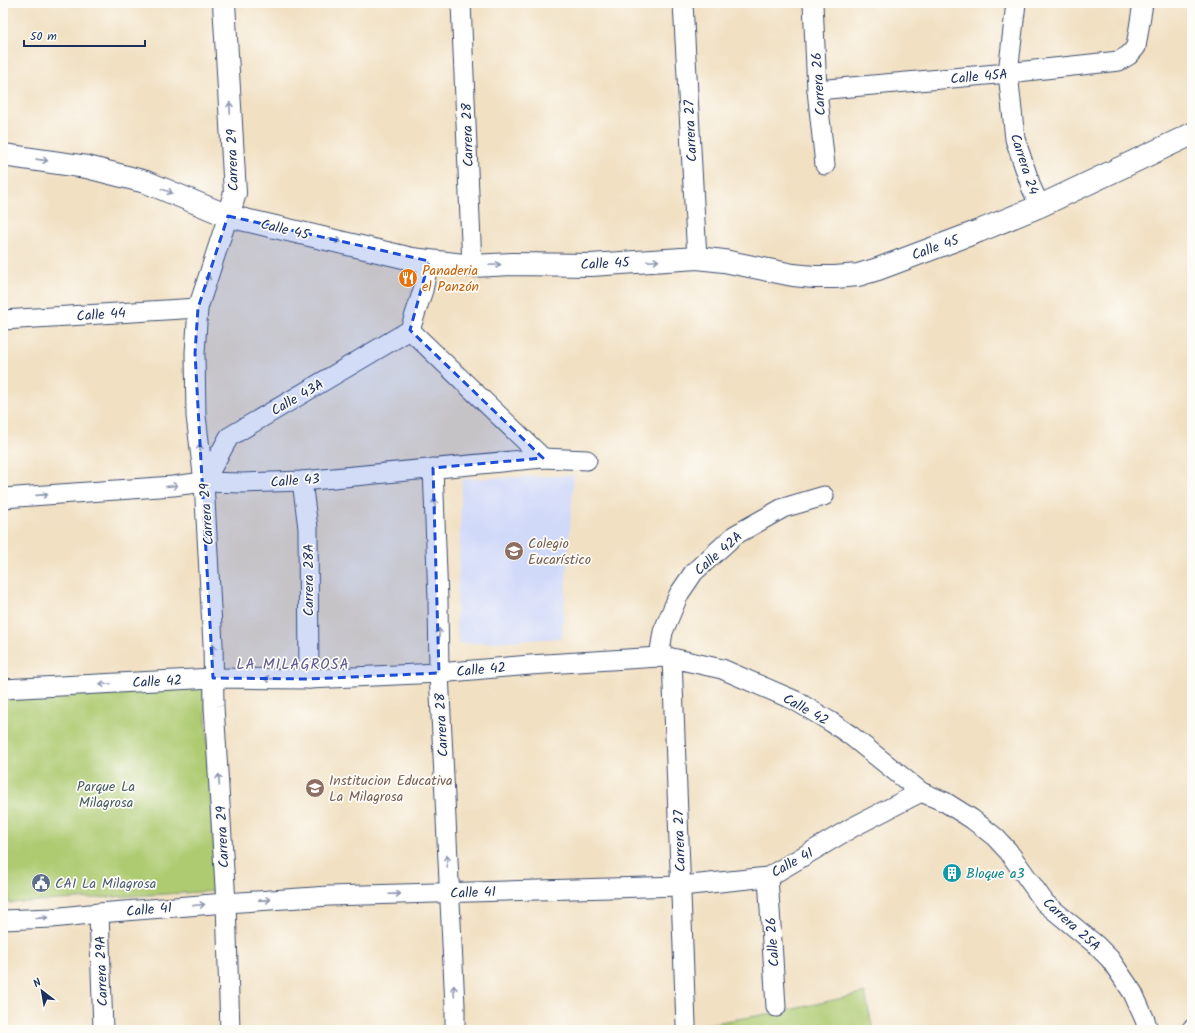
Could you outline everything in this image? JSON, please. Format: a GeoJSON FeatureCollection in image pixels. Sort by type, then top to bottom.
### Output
{"type":"FeatureCollection","features":[{"type":"Feature","properties":{"kind":"street","name":"Carrera 29"},"geometry":{"type":"LineString","coordinates":[[224,3],[235,193],[198,308],[195,353],[196,416],[204,482],[213,644],[226,903],[230,1030]]}},
{"type":"Feature","properties":{"kind":"street","name":"Carrera 28"},"geometry":{"type":"LineString","coordinates":[[461,3],[472,266]]}},
{"type":"Feature","properties":{"kind":"street","name":"Carrera 27"},"geometry":{"type":"LineString","coordinates":[[683,3],[697,258]]}},
{"type":"Feature","properties":{"kind":"street","name":"Carrera 26"},"geometry":{"type":"LineString","coordinates":[[813,3],[817,90],[825,164]]}},
{"type":"Feature","properties":{"kind":"street","name":"Carrera 24"},"geometry":{"type":"LineString","coordinates":[[1016,3],[1008,74],[1015,139],[1032,189],[1040,206]]}},
{"type":"Feature","properties":{"kind":"street","name":"Calle 45A"},"geometry":{"type":"LineString","coordinates":[[817,90],[1008,74],[1119,61],[1129,55],[1136,47],[1143,3]]}},
{"type":"Feature","properties":{"kind":"street","name":"Calle 45"},"geometry":{"type":"LineString","coordinates":[[3,155],[87,167],[139,180],[228,216],[412,259],[472,266],[512,264],[591,265],[697,258],[724,261],[793,275],[814,277],[858,275],[979,231],[1040,206],[1190,139]]}},
{"type":"Feature","properties":{"kind":"street"},"geometry":{"type":"LineString","coordinates":[[429,261],[410,330],[543,458]]}},
{"type":"Feature","properties":{"kind":"street","name":"Calle 44"},"geometry":{"type":"LineString","coordinates":[[3,320],[198,308]]}},
{"type":"Feature","properties":{"kind":"street","name":"Calle 43A"},"geometry":{"type":"LineString","coordinates":[[204,482],[229,437],[410,330]]}},
{"type":"Feature","properties":{"kind":"street","name":"Calle 43"},"geometry":{"type":"LineString","coordinates":[[3,498],[173,486],[204,482],[242,483],[302,481],[543,458],[587,460]]}},
{"type":"Feature","properties":{"kind":"street","name":"Carrera 28"},"geometry":{"type":"LineString","coordinates":[[433,468],[439,673],[455,1030]]}},
{"type":"Feature","properties":{"kind":"street","name":"Carrera 28A"},"geometry":{"type":"LineString","coordinates":[[302,481],[308,528],[309,679]]}},
{"type":"Feature","properties":{"kind":"street","name":"Calle 42A"},"geometry":{"type":"LineString","coordinates":[[666,657],[663,632],[679,594],[694,572],[735,535],[783,508],[824,496]]}},
{"type":"Feature","properties":{"kind":"street","name":"Carrera 27"},"geometry":{"type":"LineString","coordinates":[[666,657],[681,886],[686,1025]]}},
{"type":"Feature","properties":{"kind":"street","name":"Calle 42"},"geometry":{"type":"LineString","coordinates":[[3,689],[214,678],[309,679],[439,673],[530,665],[666,657],[722,669],[796,701],[850,735],[921,792]]}},
{"type":"Feature","properties":{"kind":"street","name":"Calle 41"},"geometry":{"type":"LineString","coordinates":[[3,920],[52,918],[99,912],[329,896],[681,886],[768,877],[853,827],[921,792]]}},
{"type":"Feature","properties":{"kind":"street","name":"Carrera 25A"},"geometry":{"type":"LineString","coordinates":[[921,792],[972,819],[995,837],[1008,851],[1045,903],[1095,944],[1110,959],[1133,993],[1148,1030]]}},
{"type":"Feature","properties":{"kind":"street","name":"Calle 26"},"geometry":{"type":"LineString","coordinates":[[768,877],[776,1007]]}},
{"type":"Feature","properties":{"kind":"street","name":"Carrera 29A"},"geometry":{"type":"LineString","coordinates":[[99,912],[103,1030]]}},
{"type":"Feature","properties":{"kind":"highlighted area"},"geometry":{"type":"Polygon","coordinates":[[[228,216],[429,261],[410,330],[543,458],[433,468],[439,673],[309,679],[213,678],[195,353],[198,308],[228,216]]]}},
{"type":"Feature","properties":{"kind":"shaded area","name":"Colegio Eucarístico"},"geometry":{"type":"Polygon","coordinates":[[[574,475],[562,638],[459,644],[456,623],[462,479],[574,475]]]}},
{"type":"Feature","properties":{"kind":"green space","name":"Parque La Milagrosa"},"geometry":{"type":"Polygon","coordinates":[[[204,685],[216,891],[9,903],[3,797],[3,697],[204,685]]]}},
{"type":"Feature","properties":{"kind":"green space"},"geometry":{"type":"Polygon","coordinates":[[[865,993],[873,1030],[672,1030],[780,1012],[865,993]]]}},
{"type":"Feature","properties":{"kind":"place","name":"Panaderia el Panzón"},"geometry":{"type":"Point","coordinates":[408,278]}},
{"type":"Feature","properties":{"kind":"place","name":"Colegio Eucarístico"},"geometry":{"type":"Point","coordinates":[514,551]}},
{"type":"Feature","properties":{"kind":"place","name":"Institucion Educativa La Milagrosa"},"geometry":{"type":"Point","coordinates":[315,788]}},
{"type":"Feature","properties":{"kind":"place","name":"Bloque a3"},"geometry":{"type":"Point","coordinates":[952,873]}},
{"type":"Feature","properties":{"kind":"place","name":"CAI La Milagrosa"},"geometry":{"type":"Point","coordinates":[41,883]}},
{"type":"Feature","properties":{"kind":"district","name":"LA MILAGROSA"},"geometry":{"type":"Point","coordinates":[293,664]}}]}
